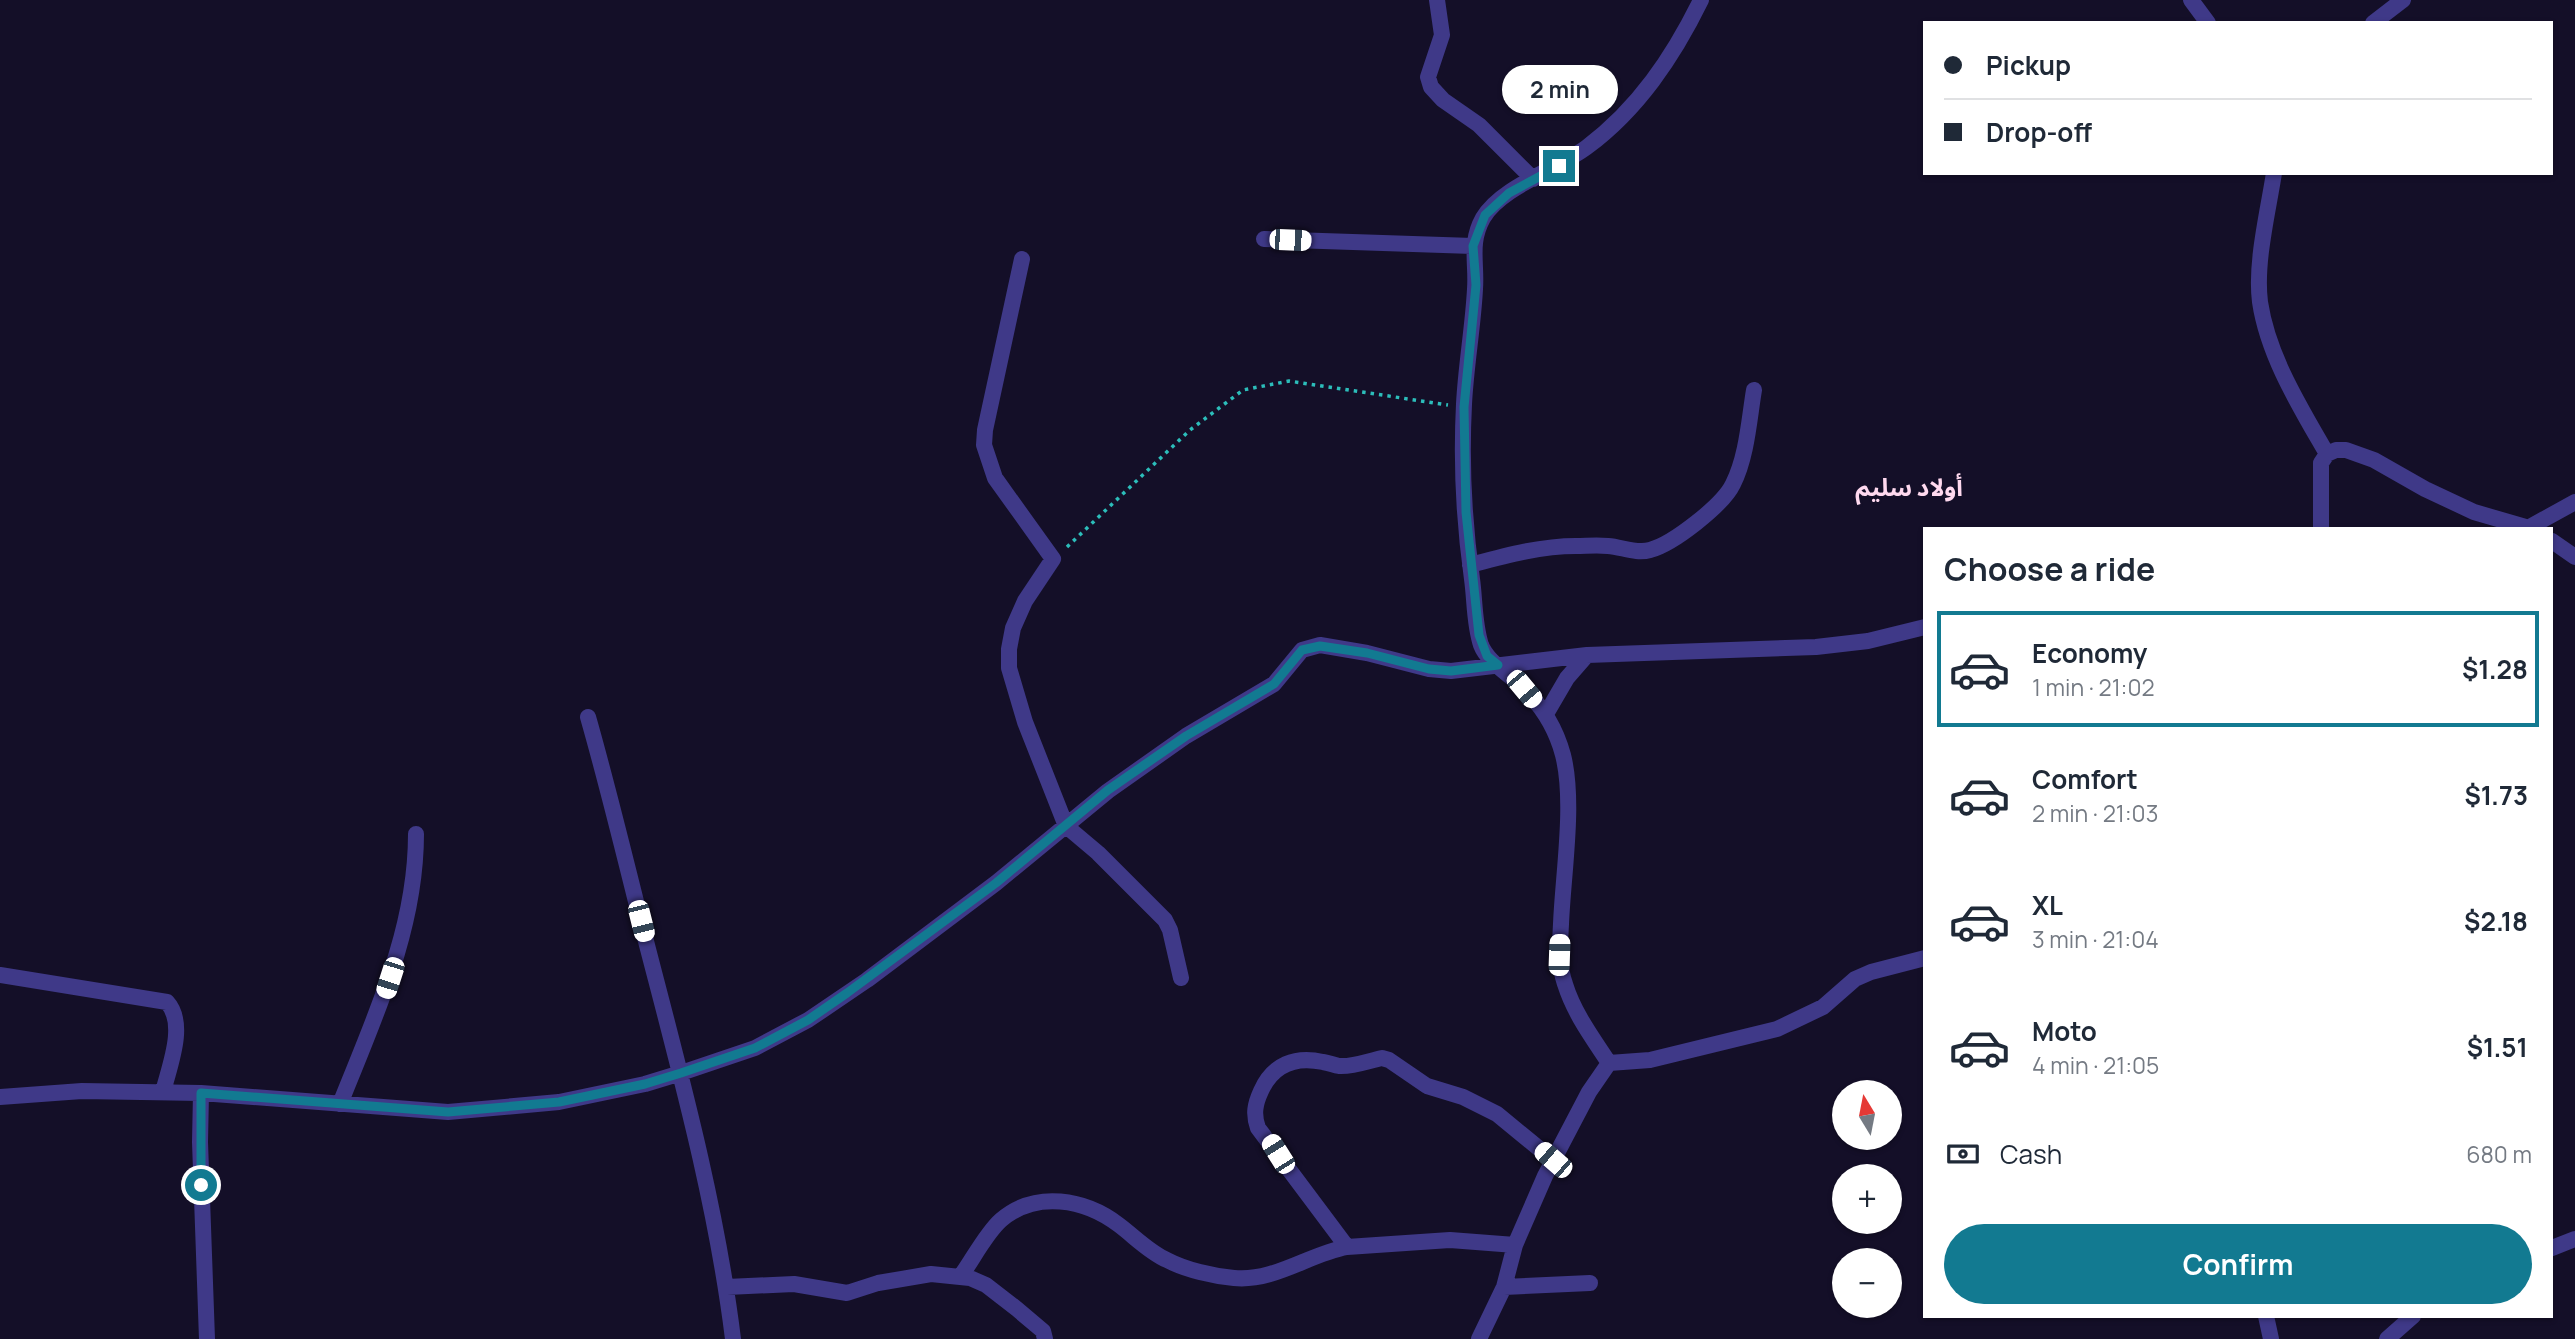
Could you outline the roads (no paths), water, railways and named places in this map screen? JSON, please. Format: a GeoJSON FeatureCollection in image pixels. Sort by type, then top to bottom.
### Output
{"type":"FeatureCollection","features":[{"type":"Feature","properties":{"kind":"street"},"geometry":{"type":"LineString","coordinates":[[1437,0],[1442,35],[1428,77],[1431,87],[1443,100],[1479,125],[1533,179]]}},
{"type":"Feature","properties":{"kind":"street"},"geometry":{"type":"LineString","coordinates":[[1609,1063],[1583,1026],[1564,982],[1559,955],[1566,853],[1566,781],[1563,757],[1546,714],[1524,689],[1487,656],[1481,645],[1470,565],[1463,462],[1464,407],[1476,285],[1473,246],[1485,215],[1509,193],[1588,147],[1639,99],[1679,43],[1701,0]]}},
{"type":"Feature","properties":{"kind":"street"},"geometry":{"type":"LineString","coordinates":[[2192,0],[2207,21]]}},
{"type":"Feature","properties":{"kind":"street"},"geometry":{"type":"LineString","coordinates":[[2376,21],[2403,0]]}},
{"type":"Feature","properties":{"kind":"street"},"geometry":{"type":"LineString","coordinates":[[2274,175],[2261,260],[2260,301],[2268,335],[2283,372],[2327,454]]}},
{"type":"Feature","properties":{"kind":"street"},"geometry":{"type":"LineString","coordinates":[[1264,239],[1473,246]]}},
{"type":"Feature","properties":{"kind":"street"},"geometry":{"type":"LineString","coordinates":[[1022,259],[984,445],[995,478],[1052,555],[1052,562],[1025,601],[1013,628],[1009,668],[1025,722],[1066,826],[1098,853],[1165,920],[1170,930],[1181,978]]}},
{"type":"Feature","properties":{"kind":"street"},"geometry":{"type":"LineString","coordinates":[[1470,565],[1515,553],[1571,546],[1608,546],[1636,551],[1650,550],[1667,543],[1722,503],[1734,484],[1742,459],[1754,390]]}},
{"type":"Feature","properties":{"kind":"street"},"geometry":{"type":"LineString","coordinates":[[2321,527],[2321,463],[2327,454],[2346,450],[2374,460],[2425,489],[2474,512],[2525,527]]}},
{"type":"Feature","properties":{"kind":"street"},"geometry":{"type":"LineString","coordinates":[[2530,527],[2575,502]]}},
{"type":"Feature","properties":{"kind":"street"},"geometry":{"type":"LineString","coordinates":[[2553,542],[2575,557]]}},
{"type":"Feature","properties":{"kind":"street"},"geometry":{"type":"LineString","coordinates":[[0,1097],[82,1091],[201,1093],[448,1112],[559,1102],[605,1093],[681,1073],[755,1048],[808,1020],[877,972],[1066,826],[1108,790],[1186,736],[1274,684],[1302,650],[1320,646],[1367,653],[1429,669],[1451,671],[1587,655],[1816,647],[1868,641],[1923,627]]}},
{"type":"Feature","properties":{"kind":"street"},"geometry":{"type":"LineString","coordinates":[[1546,714],[1567,678],[1587,655]]}},
{"type":"Feature","properties":{"kind":"street"},"geometry":{"type":"LineString","coordinates":[[588,717],[681,1073],[726,1286],[733,1339]]}},
{"type":"Feature","properties":{"kind":"street"},"geometry":{"type":"LineString","coordinates":[[340,1104],[382,1003],[398,953],[411,901],[416,834]]}},
{"type":"Feature","properties":{"kind":"street"},"geometry":{"type":"LineString","coordinates":[[1609,1063],[1650,1060],[1777,1029],[1823,1007],[1856,979],[1871,972],[1923,959]]}},
{"type":"Feature","properties":{"kind":"street"},"geometry":{"type":"LineString","coordinates":[[0,975],[167,1002],[173,1008],[176,1041],[163,1092]]}},
{"type":"Feature","properties":{"kind":"street"},"geometry":{"type":"LineString","coordinates":[[1347,1247],[1258,1128],[1255,1118],[1258,1100],[1268,1077],[1276,1068],[1288,1062],[1322,1062],[1337,1066],[1382,1058],[1389,1060],[1427,1086],[1463,1097],[1497,1114],[1553,1160]]}},
{"type":"Feature","properties":{"kind":"street"},"geometry":{"type":"LineString","coordinates":[[1479,1339],[1504,1287],[1515,1245],[1553,1160],[1589,1092],[1609,1063]]}},
{"type":"Feature","properties":{"kind":"street"},"geometry":{"type":"LineString","coordinates":[[201,1093],[201,1181],[207,1339]]}},
{"type":"Feature","properties":{"kind":"street"},"geometry":{"type":"LineString","coordinates":[[960,1277],[1000,1221],[1019,1209],[1040,1201],[1078,1205],[1102,1213],[1167,1261],[1236,1278],[1271,1274],[1334,1249],[1347,1247],[1450,1240],[1515,1245]]}},
{"type":"Feature","properties":{"kind":"street"},"geometry":{"type":"LineString","coordinates":[[2553,1248],[2575,1239]]}},
{"type":"Feature","properties":{"kind":"street"},"geometry":{"type":"LineString","coordinates":[[726,1286],[794,1284],[847,1293],[878,1283],[915,1276],[931,1274],[960,1277],[986,1285],[1043,1331],[1045,1339]]}},
{"type":"Feature","properties":{"kind":"street"},"geometry":{"type":"LineString","coordinates":[[1504,1287],[1590,1283]]}},
{"type":"Feature","properties":{"kind":"street"},"geometry":{"type":"LineString","coordinates":[[2266,1318],[2270,1339]]}},
{"type":"Feature","properties":{"kind":"street"},"geometry":{"type":"LineString","coordinates":[[2387,1339],[2411,1318]]}},
{"type":"Feature","properties":{"kind":"district","name":"أولاد سليم"},"geometry":{"type":"Point","coordinates":[1909,488]}}]}
